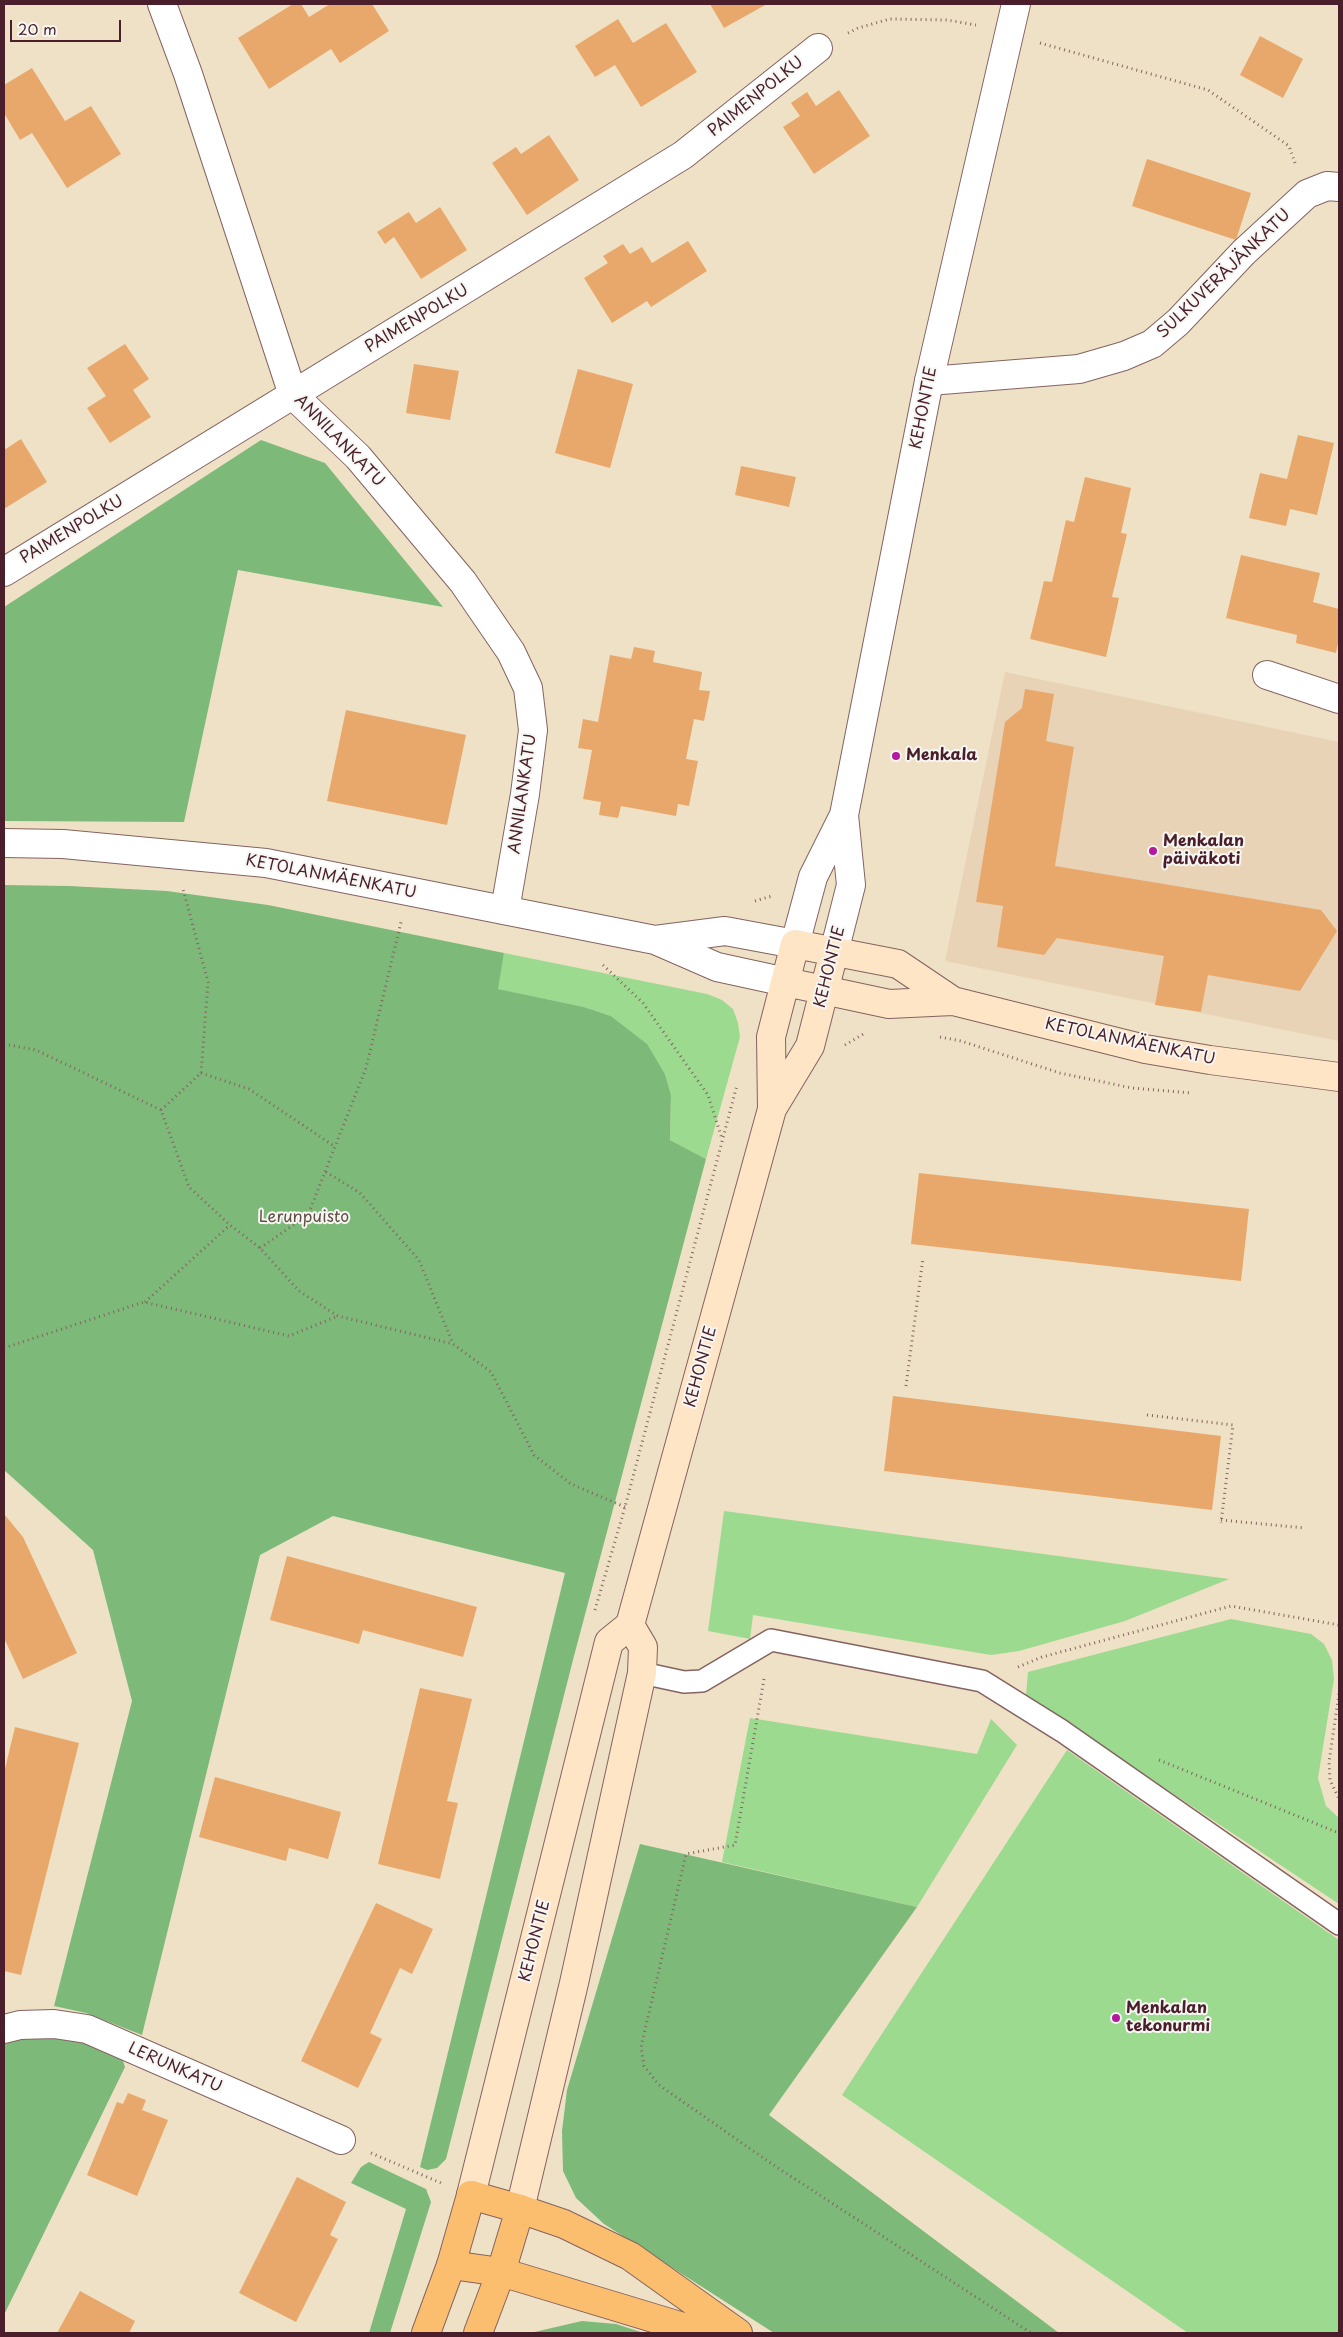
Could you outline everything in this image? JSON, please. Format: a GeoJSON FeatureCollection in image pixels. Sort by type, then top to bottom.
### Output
{"type":"FeatureCollection","features":[{"type":"Feature","properties":{"kind":"main road","name":"KETOLANMÄENKATU"},"geometry":{"type":"LineString","coordinates":[[796,944],[898,964],[953,1001]]}},
{"type":"Feature","properties":{"kind":"main road","name":"KEHONTIE"},"geometry":{"type":"LineString","coordinates":[[772,1109],[771,1037],[796,944]]}},
{"type":"Feature","properties":{"kind":"main road","name":"KEHONTIE"},"geometry":{"type":"LineString","coordinates":[[426,2333],[451,2265],[459,2190],[609,1642],[630,1625],[772,1109],[810,1046],[834,952]]}},
{"type":"Feature","properties":{"kind":"main road","name":"KETOLANMÄENKATU"},"geometry":{"type":"LineString","coordinates":[[786,982],[889,1004],[953,1001],[1145,1049],[1210,1060],[1339,1077]]}},
{"type":"Feature","properties":{"kind":"main road"},"geometry":{"type":"LineString","coordinates":[[478,2333],[501,2272],[520,2209],[576,1973],[642,1673],[643,1647],[630,1625]]}},
{"type":"Feature","properties":{"kind":"main road"},"geometry":{"type":"LineString","coordinates":[[459,2190],[564,2224],[630,2256],[738,2333]]}},
{"type":"Feature","properties":{"kind":"main road"},"geometry":{"type":"LineString","coordinates":[[451,2265],[501,2272],[703,2333]]}},
{"type":"Feature","properties":{"kind":"street","name":"ANNILANKATU"},"geometry":{"type":"LineString","coordinates":[[162,4],[188,74],[293,394],[358,457],[462,582],[511,652],[528,688],[533,730],[526,794],[505,910]]}},
{"type":"Feature","properties":{"kind":"street","name":"KEHONTIE"},"geometry":{"type":"LineString","coordinates":[[796,944],[813,877],[844,815],[929,381],[1016,4]]}},
{"type":"Feature","properties":{"kind":"street","name":"PAIMENPOLKU"},"geometry":{"type":"LineString","coordinates":[[4,572],[683,155],[818,48]]}},
{"type":"Feature","properties":{"kind":"street","name":"SULKUVERÄJÄNKATU"},"geometry":{"type":"LineString","coordinates":[[929,381],[1079,369],[1124,356],[1152,344],[1178,322],[1244,252],[1307,194],[1327,186],[1339,187]]}},
{"type":"Feature","properties":{"kind":"street"},"geometry":{"type":"LineString","coordinates":[[1267,676],[1339,698]]}},
{"type":"Feature","properties":{"kind":"street","name":"KEHONTIE"},"geometry":{"type":"LineString","coordinates":[[834,952],[851,885],[844,815]]}},
{"type":"Feature","properties":{"kind":"street","name":"KETOLANMÄENKATU"},"geometry":{"type":"LineString","coordinates":[[4,843],[63,844],[256,862],[655,940],[717,967],[786,982]]}},
{"type":"Feature","properties":{"kind":"street","name":"KETOLANMÄENKATU"},"geometry":{"type":"LineString","coordinates":[[655,940],[725,931],[796,944]]}},
{"type":"Feature","properties":{"kind":"street","name":"LERUNKATU"},"geometry":{"type":"LineString","coordinates":[[4,2029],[20,2025],[54,2024],[87,2029],[341,2140]]}},
{"type":"Feature","properties":{"kind":"lane"},"geometry":{"type":"LineString","coordinates":[[642,1673],[684,1682],[702,1681],[771,1640],[982,1681],[1062,1731],[1339,1924]]}},
{"type":"Feature","properties":{"kind":"path"},"geometry":{"type":"LineString","coordinates":[[818,48],[858,28],[890,19],[947,20],[987,27],[1009,35],[1208,90],[1289,146],[1307,194]]}},
{"type":"Feature","properties":{"kind":"path"},"geometry":{"type":"LineString","coordinates":[[161,1110],[201,1073],[208,982],[180,880]]}},
{"type":"Feature","properties":{"kind":"path"},"geometry":{"type":"LineString","coordinates":[[260,1248],[308,1215],[366,1068],[402,922]]}},
{"type":"Feature","properties":{"kind":"path"},"geometry":{"type":"LineString","coordinates":[[603,965],[643,1003],[702,1087],[708,1096],[722,1140]]}},
{"type":"Feature","properties":{"kind":"path"},"geometry":{"type":"LineString","coordinates":[[810,1046],[832,1052],[865,1033],[874,1031]]}},
{"type":"Feature","properties":{"kind":"path"},"geometry":{"type":"LineString","coordinates":[[932,1035],[961,1041],[1060,1073],[1132,1088],[1198,1093]]}},
{"type":"Feature","properties":{"kind":"path"},"geometry":{"type":"LineString","coordinates":[[4,1044],[36,1050],[161,1110],[188,1187],[230,1226],[260,1248],[299,1291],[338,1316],[452,1344],[491,1372],[534,1455],[571,1484],[625,1507]]}},
{"type":"Feature","properties":{"kind":"path"},"geometry":{"type":"LineString","coordinates":[[201,1073],[249,1089],[334,1146]]}},
{"type":"Feature","properties":{"kind":"path"},"geometry":{"type":"LineString","coordinates":[[326,1172],[360,1193],[418,1260],[452,1344]]}},
{"type":"Feature","properties":{"kind":"path"},"geometry":{"type":"LineString","coordinates":[[4,1348],[144,1302],[230,1226]]}},
{"type":"Feature","properties":{"kind":"path"},"geometry":{"type":"LineString","coordinates":[[906,1386],[922,1258]]}},
{"type":"Feature","properties":{"kind":"path"},"geometry":{"type":"LineString","coordinates":[[144,1302],[289,1336],[338,1316]]}},
{"type":"Feature","properties":{"kind":"path"},"geometry":{"type":"LineString","coordinates":[[1147,1415],[1233,1425],[1221,1522],[1305,1528]]}},
{"type":"Feature","properties":{"kind":"path"},"geometry":{"type":"LineString","coordinates":[[982,1681],[1042,1657],[1231,1606],[1339,1625]]}},
{"type":"Feature","properties":{"kind":"path"},"geometry":{"type":"LineString","coordinates":[[771,1640],[735,1845],[686,1854],[641,2047],[644,2066],[659,2085],[772,2164],[1031,2333]]}},
{"type":"Feature","properties":{"kind":"path"},"geometry":{"type":"LineString","coordinates":[[1339,1694],[1329,1762],[1330,1780],[1339,1799]]}},
{"type":"Feature","properties":{"kind":"path"},"geometry":{"type":"LineString","coordinates":[[1154,1758],[1339,1833]]}},
{"type":"Feature","properties":{"kind":"path"},"geometry":{"type":"LineString","coordinates":[[341,2140],[459,2190]]}},
{"type":"Feature","properties":{"kind":"shaded area","name":"Menkalan päiväkoti"},"geometry":{"type":"Polygon","coordinates":[[[1005,672],[1339,742],[1339,1041],[945,961],[1005,672]]]}},
{"type":"Feature","properties":{"kind":"green space"},"geometry":{"type":"Polygon","coordinates":[[[261,440],[325,463],[443,607],[238,570],[184,822],[4,821],[4,607],[261,440]]]}},
{"type":"Feature","properties":{"kind":"green space","name":"Lerunpuisto"},"geometry":{"type":"Polygon","coordinates":[[[4,885],[167,891],[268,905],[504,953],[498,989],[584,1007],[611,1016],[647,1044],[665,1074],[671,1095],[670,1140],[706,1159],[574,1656],[446,2159],[437,2168],[427,2170],[420,2167],[565,1573],[333,1516],[260,1555],[142,2035],[86,2013],[54,2006],[132,1701],[93,1550],[4,1470],[4,885]]]}},
{"type":"Feature","properties":{"kind":"green space"},"geometry":{"type":"Polygon","coordinates":[[[504,953],[707,994],[722,1000],[733,1009],[740,1037],[706,1159],[670,1140],[671,1095],[665,1074],[646,1044],[611,1016],[584,1007],[497,989],[504,953]]]}},
{"type":"Feature","properties":{"kind":"green space"},"geometry":{"type":"Polygon","coordinates":[[[724,1511],[1229,1579],[1125,1621],[1019,1651],[991,1655],[753,1615],[750,1639],[708,1631],[724,1511]]]}},
{"type":"Feature","properties":{"kind":"green space"},"geometry":{"type":"Polygon","coordinates":[[[1231,1619],[1311,1634],[1324,1644],[1332,1660],[1334,1679],[1318,1778],[1326,1806],[1339,1818],[1339,1904],[1026,1696],[1028,1672],[1231,1619]]]}},
{"type":"Feature","properties":{"kind":"green space"},"geometry":{"type":"Polygon","coordinates":[[[750,1718],[977,1754],[991,1719],[1017,1745],[917,1907],[722,1862],[750,1718]]]}},
{"type":"Feature","properties":{"kind":"green space","name":"Menkalan tekonurmi"},"geometry":{"type":"Polygon","coordinates":[[[1067,1750],[1339,1940],[1339,2333],[1188,2333],[842,2095],[1067,1750]]]}},
{"type":"Feature","properties":{"kind":"green space"},"geometry":{"type":"Polygon","coordinates":[[[640,1844],[917,1907],[769,2115],[1059,2333],[774,2333],[604,2224],[576,2198],[563,2171],[562,2131],[567,2090],[640,1844]]]}},
{"type":"Feature","properties":{"kind":"green space"},"geometry":{"type":"Polygon","coordinates":[[[52,2038],[80,2041],[122,2058],[125,2067],[4,2315],[4,2042],[16,2039],[52,2038]]]}},
{"type":"Feature","properties":{"kind":"green space"},"geometry":{"type":"Polygon","coordinates":[[[369,2162],[426,2189],[431,2202],[390,2333],[369,2333],[406,2209],[351,2183],[361,2167],[369,2162]]]}},
{"type":"Feature","properties":{"kind":"green space"},"geometry":{"type":"Polygon","coordinates":[[[582,2321],[616,2324],[644,2333],[530,2333],[582,2321]]]}},
{"type":"Feature","properties":{"kind":"building"},"geometry":{"type":"Polygon","coordinates":[[[293,4],[301,4],[309,17],[330,4],[372,4],[389,31],[340,63],[331,49],[269,89],[238,38],[293,4]]]}},
{"type":"Feature","properties":{"kind":"building"},"geometry":{"type":"Polygon","coordinates":[[[710,4],[767,4],[724,28],[710,4]]]}},
{"type":"Feature","properties":{"kind":"building"},"geometry":{"type":"Polygon","coordinates":[[[618,19],[633,43],[666,23],[697,72],[641,107],[615,65],[595,77],[575,46],[618,19]]]}},
{"type":"Feature","properties":{"kind":"building"},"geometry":{"type":"Polygon","coordinates":[[[1260,36],[1303,59],[1283,98],[1240,75],[1260,36]]]}},
{"type":"Feature","properties":{"kind":"building"},"geometry":{"type":"Polygon","coordinates":[[[32,68],[65,121],[91,106],[121,154],[67,188],[32,133],[20,140],[4,113],[4,85],[32,68]]]}},
{"type":"Feature","properties":{"kind":"building"},"geometry":{"type":"Polygon","coordinates":[[[839,90],[870,136],[814,174],[783,127],[800,116],[791,103],[807,92],[816,106],[839,90]]]}},
{"type":"Feature","properties":{"kind":"building"},"geometry":{"type":"Polygon","coordinates":[[[549,135],[579,180],[527,215],[492,163],[516,147],[521,154],[549,135]]]}},
{"type":"Feature","properties":{"kind":"building"},"geometry":{"type":"Polygon","coordinates":[[[1147,159],[1251,193],[1236,240],[1132,206],[1147,159]]]}},
{"type":"Feature","properties":{"kind":"building"},"geometry":{"type":"Polygon","coordinates":[[[440,207],[467,250],[421,279],[394,237],[385,244],[377,232],[409,212],[416,223],[440,207]]]}},
{"type":"Feature","properties":{"kind":"building"},"geometry":{"type":"Polygon","coordinates":[[[688,241],[707,271],[651,307],[647,301],[612,323],[584,278],[608,263],[603,256],[623,244],[630,254],[642,247],[652,263],[688,241]]]}},
{"type":"Feature","properties":{"kind":"building"},"geometry":{"type":"Polygon","coordinates":[[[125,344],[149,379],[133,390],[151,417],[110,443],[87,408],[106,396],[87,368],[125,344]]]}},
{"type":"Feature","properties":{"kind":"building"},"geometry":{"type":"Polygon","coordinates":[[[414,364],[459,371],[450,420],[406,413],[414,364]]]}},
{"type":"Feature","properties":{"kind":"building"},"geometry":{"type":"Polygon","coordinates":[[[578,369],[633,384],[610,468],[555,453],[578,369]]]}},
{"type":"Feature","properties":{"kind":"building"},"geometry":{"type":"Polygon","coordinates":[[[1298,435],[1334,443],[1317,515],[1290,509],[1286,526],[1249,518],[1260,473],[1287,479],[1298,435]]]}},
{"type":"Feature","properties":{"kind":"building"},"geometry":{"type":"Polygon","coordinates":[[[21,439],[47,482],[4,509],[4,450],[21,439]]]}},
{"type":"Feature","properties":{"kind":"building"},"geometry":{"type":"Polygon","coordinates":[[[741,466],[796,477],[789,507],[735,495],[741,466]]]}},
{"type":"Feature","properties":{"kind":"building"},"geometry":{"type":"Polygon","coordinates":[[[1085,477],[1131,488],[1121,533],[1127,534],[1112,597],[1119,598],[1106,657],[1030,639],[1044,581],[1052,582],[1066,520],[1074,522],[1085,477]]]}},
{"type":"Feature","properties":{"kind":"building"},"geometry":{"type":"Polygon","coordinates":[[[1241,555],[1320,573],[1313,602],[1339,609],[1339,638],[1336,653],[1296,643],[1297,635],[1226,618],[1241,555]]]}},
{"type":"Feature","properties":{"kind":"building"},"geometry":{"type":"Polygon","coordinates":[[[634,647],[655,651],[653,662],[702,672],[699,690],[710,691],[704,721],[694,719],[686,759],[698,761],[689,806],[678,804],[676,816],[621,806],[618,818],[599,815],[601,802],[583,799],[592,750],[578,748],[583,719],[598,722],[610,655],[631,659],[634,647]]]}},
{"type":"Feature","properties":{"kind":"building","name":"Menkalan päiväkoti"},"geometry":{"type":"Polygon","coordinates":[[[1025,689],[1054,694],[1046,741],[1074,747],[1055,866],[1321,910],[1337,931],[1300,991],[1208,975],[1201,1012],[1155,1005],[1164,956],[1057,938],[1044,955],[997,947],[1003,906],[976,902],[1005,722],[1022,708],[1025,689]]]}},
{"type":"Feature","properties":{"kind":"building"},"geometry":{"type":"Polygon","coordinates":[[[346,710],[466,735],[447,825],[327,801],[346,710]]]}},
{"type":"Feature","properties":{"kind":"building"},"geometry":{"type":"Polygon","coordinates":[[[919,1173],[1249,1209],[1241,1281],[911,1244],[919,1173]]]}},
{"type":"Feature","properties":{"kind":"building"},"geometry":{"type":"Polygon","coordinates":[[[893,1396],[1221,1436],[1212,1510],[884,1471],[893,1396]]]}},
{"type":"Feature","properties":{"kind":"building"},"geometry":{"type":"Polygon","coordinates":[[[4,1514],[23,1537],[77,1653],[23,1679],[4,1638],[4,1514]]]}},
{"type":"Feature","properties":{"kind":"building"},"geometry":{"type":"Polygon","coordinates":[[[287,1556],[477,1607],[463,1657],[363,1630],[359,1644],[270,1620],[287,1556]]]}},
{"type":"Feature","properties":{"kind":"building"},"geometry":{"type":"Polygon","coordinates":[[[420,1688],[472,1699],[447,1801],[458,1803],[440,1879],[378,1864],[420,1688]]]}},
{"type":"Feature","properties":{"kind":"building"},"geometry":{"type":"Polygon","coordinates":[[[15,1727],[79,1743],[21,1975],[4,1971],[4,1773],[15,1727]]]}},
{"type":"Feature","properties":{"kind":"building"},"geometry":{"type":"Polygon","coordinates":[[[215,1777],[341,1812],[328,1859],[289,1848],[286,1861],[199,1837],[215,1777]]]}},
{"type":"Feature","properties":{"kind":"building"},"geometry":{"type":"Polygon","coordinates":[[[376,1903],[433,1929],[412,1974],[400,1968],[370,2033],[382,2039],[358,2088],[301,2061],[376,1903]]]}},
{"type":"Feature","properties":{"kind":"building"},"geometry":{"type":"Polygon","coordinates":[[[128,2093],[146,2100],[142,2110],[168,2120],[137,2196],[87,2175],[117,2102],[123,2104],[128,2093]]]}},
{"type":"Feature","properties":{"kind":"building"},"geometry":{"type":"Polygon","coordinates":[[[297,2177],[346,2202],[330,2235],[338,2239],[296,2322],[239,2293],[297,2177]]]}},
{"type":"Feature","properties":{"kind":"building"},"geometry":{"type":"Polygon","coordinates":[[[80,2291],[135,2321],[129,2333],[57,2333],[80,2291]]]}},
{"type":"Feature","properties":{"kind":"place","name":"Menkala"},"geometry":{"type":"Point","coordinates":[896,756]}},
{"type":"Feature","properties":{"kind":"place","name":"Menkalan päiväkoti"},"geometry":{"type":"Point","coordinates":[1153,851]}},
{"type":"Feature","properties":{"kind":"place","name":"Menkalan tekonurmi"},"geometry":{"type":"Point","coordinates":[1116,2018]}}]}
